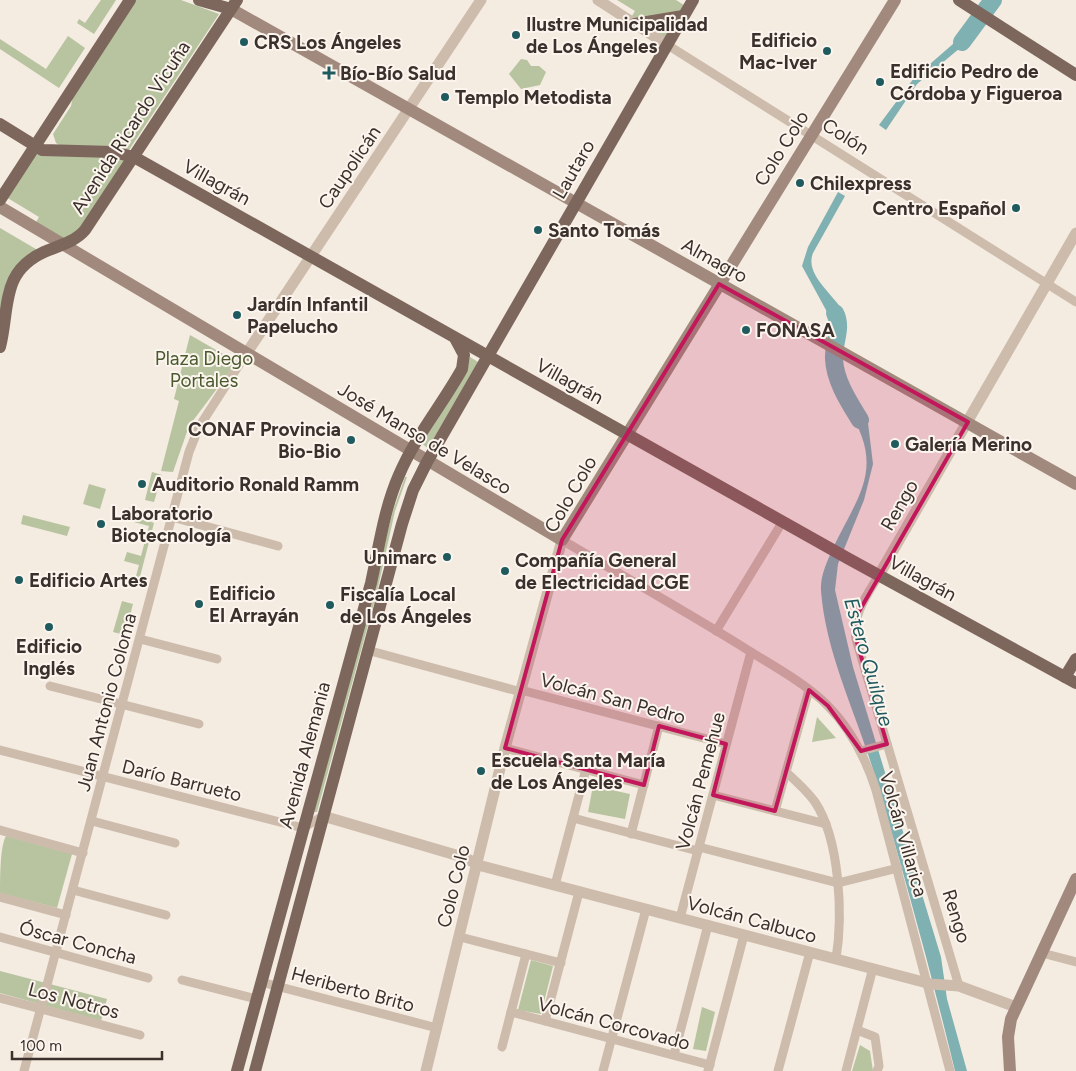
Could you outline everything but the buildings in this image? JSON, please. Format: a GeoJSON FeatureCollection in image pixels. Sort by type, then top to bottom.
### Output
{"type":"FeatureCollection","features":[{"type":"Feature","properties":{"kind":"main road"},"geometry":{"type":"LineString","coordinates":[[0,200],[130,0]]}},
{"type":"Feature","properties":{"kind":"main road","name":"Almagro"},"geometry":{"type":"LineString","coordinates":[[199,0],[234,5]]}},
{"type":"Feature","properties":{"kind":"main road","name":"Almagro"},"geometry":{"type":"LineString","coordinates":[[220,0],[234,5],[408,110],[574,204],[968,422],[1076,484]]}},
{"type":"Feature","properties":{"kind":"main road","name":"Lautaro"},"geometry":{"type":"LineString","coordinates":[[427,462],[693,0]]}},
{"type":"Feature","properties":{"kind":"main road","name":"Colo Colo"},"geometry":{"type":"LineString","coordinates":[[562,540],[895,0]]}},
{"type":"Feature","properties":{"kind":"main road"},"geometry":{"type":"LineString","coordinates":[[959,0],[1076,75]]}},
{"type":"Feature","properties":{"kind":"main road","name":"Avenida Ricardo Vicuña"},"geometry":{"type":"LineString","coordinates":[[0,347],[4,300],[15,275],[38,255],[77,238],[85,230],[234,5]]}},
{"type":"Feature","properties":{"kind":"main road"},"geometry":{"type":"LineString","coordinates":[[635,24],[683,16]]}},
{"type":"Feature","properties":{"kind":"main road"},"geometry":{"type":"LineString","coordinates":[[58,112],[53,124],[53,140],[66,150]]}},
{"type":"Feature","properties":{"kind":"main road"},"geometry":{"type":"LineString","coordinates":[[0,124],[36,146]]}},
{"type":"Feature","properties":{"kind":"main road","name":"Villagrán"},"geometry":{"type":"LineString","coordinates":[[36,146],[42,150],[118,152],[134,158],[849,559],[1071,680]]}},
{"type":"Feature","properties":{"kind":"main road","name":"José Manso de Velasco"},"geometry":{"type":"LineString","coordinates":[[0,207],[427,462],[562,540]]}},
{"type":"Feature","properties":{"kind":"main road"},"geometry":{"type":"LineString","coordinates":[[410,451],[462,369],[464,351],[453,336]]}},
{"type":"Feature","properties":{"kind":"main road","name":"Avenida Alemania"},"geometry":{"type":"LineString","coordinates":[[238,1071],[256,999],[371,583],[387,509],[410,451]]}},
{"type":"Feature","properties":{"kind":"main road","name":"Avenida Alemania"},"geometry":{"type":"LineString","coordinates":[[255,1071],[404,518],[427,462]]}},
{"type":"Feature","properties":{"kind":"main road"},"geometry":{"type":"LineString","coordinates":[[1071,680],[1076,659]]}},
{"type":"Feature","properties":{"kind":"main road"},"geometry":{"type":"LineString","coordinates":[[1010,1071],[1009,1028],[1016,1007],[1076,880]]}},
{"type":"Feature","properties":{"kind":"street","name":"Caupolicán"},"geometry":{"type":"LineString","coordinates":[[246,354],[481,0]]}},
{"type":"Feature","properties":{"kind":"street","name":"Colón"},"geometry":{"type":"LineString","coordinates":[[598,0],[1076,302]]}},
{"type":"Feature","properties":{"kind":"street","name":"Rengo"},"geometry":{"type":"LineString","coordinates":[[953,985],[884,745],[854,630],[862,603],[1076,234]]}},
{"type":"Feature","properties":{"kind":"street","name":"Juan Antonio Coloma"},"geometry":{"type":"LineString","coordinates":[[24,1071],[195,436],[246,354]]}},
{"type":"Feature","properties":{"kind":"street"},"geometry":{"type":"LineString","coordinates":[[172,518],[278,546]]}},
{"type":"Feature","properties":{"kind":"street"},"geometry":{"type":"LineString","coordinates":[[716,631],[783,521]]}},
{"type":"Feature","properties":{"kind":"street","name":"José Manso de Velasco"},"geometry":{"type":"LineString","coordinates":[[562,540],[750,652],[809,690],[828,706]]}},
{"type":"Feature","properties":{"kind":"street","name":"Colo Colo"},"geometry":{"type":"LineString","coordinates":[[426,1071],[478,865],[505,748],[562,540]]}},
{"type":"Feature","properties":{"kind":"street"},"geometry":{"type":"LineString","coordinates":[[140,639],[216,659]]}},
{"type":"Feature","properties":{"kind":"street","name":"Volcán San Pedro"},"geometry":{"type":"LineString","coordinates":[[367,650],[726,744]]}},
{"type":"Feature","properties":{"kind":"street","name":"Volcán Pemehue"},"geometry":{"type":"LineString","coordinates":[[680,918],[750,652]]}},
{"type":"Feature","properties":{"kind":"street"},"geometry":{"type":"LineString","coordinates":[[50,686],[199,724]]}},
{"type":"Feature","properties":{"kind":"street"},"geometry":{"type":"LineString","coordinates":[[775,811],[809,690]]}},
{"type":"Feature","properties":{"kind":"street","name":"Volcán Villarica"},"geometry":{"type":"LineString","coordinates":[[828,706],[863,751],[898,868],[950,1071]]}},
{"type":"Feature","properties":{"kind":"street"},"geometry":{"type":"LineString","coordinates":[[631,834],[659,726]]}},
{"type":"Feature","properties":{"kind":"street"},"geometry":{"type":"LineString","coordinates":[[863,751],[884,745]]}},
{"type":"Feature","properties":{"kind":"street"},"geometry":{"type":"LineString","coordinates":[[505,748],[644,784]]}},
{"type":"Feature","properties":{"kind":"street","name":"Darío Barrueto"},"geometry":{"type":"LineString","coordinates":[[0,750],[304,828]]}},
{"type":"Feature","properties":{"kind":"street"},"geometry":{"type":"LineString","coordinates":[[555,885],[586,769]]}},
{"type":"Feature","properties":{"kind":"street"},"geometry":{"type":"LineString","coordinates":[[786,772],[815,802],[826,824],[838,884],[840,905],[836,959]]}},
{"type":"Feature","properties":{"kind":"street"},"geometry":{"type":"LineString","coordinates":[[713,795],[826,824]]}},
{"type":"Feature","properties":{"kind":"street"},"geometry":{"type":"LineString","coordinates":[[304,828],[323,816]]}},
{"type":"Feature","properties":{"kind":"street","name":"Volcán Calbuco"},"geometry":{"type":"LineString","coordinates":[[323,816],[466,858],[478,865],[928,983],[953,985],[1016,1007]]}},
{"type":"Feature","properties":{"kind":"street"},"geometry":{"type":"LineString","coordinates":[[573,818],[631,834],[838,884],[898,868]]}},
{"type":"Feature","properties":{"kind":"street"},"geometry":{"type":"LineString","coordinates":[[92,821],[175,842]]}},
{"type":"Feature","properties":{"kind":"street"},"geometry":{"type":"LineString","coordinates":[[1,833],[82,852]]}},
{"type":"Feature","properties":{"kind":"street"},"geometry":{"type":"LineString","coordinates":[[73,890],[166,915]]}},
{"type":"Feature","properties":{"kind":"street"},"geometry":{"type":"LineString","coordinates":[[545,1022],[579,892]]}},
{"type":"Feature","properties":{"kind":"street"},"geometry":{"type":"LineString","coordinates":[[0,897],[66,915]]}},
{"type":"Feature","properties":{"kind":"street"},"geometry":{"type":"LineString","coordinates":[[603,1071],[646,909]]}},
{"type":"Feature","properties":{"kind":"street"},"geometry":{"type":"LineString","coordinates":[[674,1055],[708,925]]}},
{"type":"Feature","properties":{"kind":"street"},"geometry":{"type":"LineString","coordinates":[[709,1068],[744,935]]}},
{"type":"Feature","properties":{"kind":"street","name":"Óscar Concha"},"geometry":{"type":"LineString","coordinates":[[0,937],[148,978]]}},
{"type":"Feature","properties":{"kind":"street"},"geometry":{"type":"LineString","coordinates":[[460,937],[560,963]]}},
{"type":"Feature","properties":{"kind":"street"},"geometry":{"type":"LineString","coordinates":[[778,1071],[810,952]]}},
{"type":"Feature","properties":{"kind":"street"},"geometry":{"type":"LineString","coordinates":[[1042,953],[1076,962]]}},
{"type":"Feature","properties":{"kind":"street"},"geometry":{"type":"LineString","coordinates":[[502,1047],[526,954]]}},
{"type":"Feature","properties":{"kind":"street"},"geometry":{"type":"LineString","coordinates":[[846,1071],[873,968]]}},
{"type":"Feature","properties":{"kind":"street"},"geometry":{"type":"LineString","coordinates":[[182,980],[256,999]]}},
{"type":"Feature","properties":{"kind":"street","name":"Heriberto Brito"},"geometry":{"type":"LineString","coordinates":[[261,982],[437,1028]]}},
{"type":"Feature","properties":{"kind":"street","name":"Los Notros"},"geometry":{"type":"LineString","coordinates":[[0,998],[140,1035]]}},
{"type":"Feature","properties":{"kind":"street","name":"Volcán Corcovado"},"geometry":{"type":"LineString","coordinates":[[511,1012],[674,1055],[709,1068]]}},
{"type":"Feature","properties":{"kind":"street"},"geometry":{"type":"LineString","coordinates":[[857,1030],[875,1037],[879,1066],[877,1071]]}},
{"type":"Feature","properties":{"kind":"highlighted area"},"geometry":{"type":"Polygon","coordinates":[[[719,284],[968,422],[857,615],[856,639],[887,744],[861,751],[828,706],[809,690],[775,811],[713,795],[726,744],[659,726],[644,785],[505,748],[562,540],[719,284]]]}},
{"type":"Feature","properties":{"kind":"green space"},"geometry":{"type":"Polygon","coordinates":[[[101,0],[116,0],[94,34],[77,23],[79,19],[85,23],[101,0]]]}},
{"type":"Feature","properties":{"kind":"green space"},"geometry":{"type":"Polygon","coordinates":[[[136,0],[181,0],[219,14],[127,153],[63,147],[56,143],[53,134],[71,106],[73,96],[136,0]]]}},
{"type":"Feature","properties":{"kind":"green space"},"geometry":{"type":"Polygon","coordinates":[[[617,0],[676,0],[687,7],[666,42],[630,19],[635,11],[617,0]]]}},
{"type":"Feature","properties":{"kind":"green space"},"geometry":{"type":"Polygon","coordinates":[[[68,36],[85,48],[59,88],[0,49],[0,39],[46,69],[68,36]]]}},
{"type":"Feature","properties":{"kind":"green space"},"geometry":{"type":"Polygon","coordinates":[[[521,59],[527,60],[531,66],[539,66],[546,72],[540,85],[521,89],[509,74],[521,59]]]}},
{"type":"Feature","properties":{"kind":"green space"},"geometry":{"type":"Polygon","coordinates":[[[38,149],[130,159],[89,222],[64,242],[35,224],[39,217],[6,197],[38,149]]]}},
{"type":"Feature","properties":{"kind":"green space"},"geometry":{"type":"Polygon","coordinates":[[[0,228],[41,252],[22,263],[0,332],[0,228]]]}},
{"type":"Feature","properties":{"kind":"green space","name":"Plaza Diego Portales"},"geometry":{"type":"Polygon","coordinates":[[[190,335],[237,362],[189,426],[173,472],[161,471],[179,401],[174,399],[190,335]]]}},
{"type":"Feature","properties":{"kind":"green space"},"geometry":{"type":"Polygon","coordinates":[[[470,357],[478,362],[428,448],[422,444],[467,371],[470,357]]]}},
{"type":"Feature","properties":{"kind":"green space"},"geometry":{"type":"Polygon","coordinates":[[[152,472],[162,475],[154,502],[145,500],[152,472]]]}},
{"type":"Feature","properties":{"kind":"green space"},"geometry":{"type":"Polygon","coordinates":[[[405,477],[407,477],[395,511],[377,592],[317,812],[314,812],[393,511],[405,477]]]}},
{"type":"Feature","properties":{"kind":"green space"},"geometry":{"type":"Polygon","coordinates":[[[89,484],[106,489],[100,509],[83,504],[89,484]]]}},
{"type":"Feature","properties":{"kind":"green space"},"geometry":{"type":"Polygon","coordinates":[[[130,507],[153,513],[151,522],[154,523],[137,588],[133,587],[139,565],[124,561],[127,552],[141,556],[149,526],[126,520],[130,507]]]}},
{"type":"Feature","properties":{"kind":"green space"},"geometry":{"type":"Polygon","coordinates":[[[23,515],[70,527],[67,536],[21,524],[23,515]]]}},
{"type":"Feature","properties":{"kind":"green space"},"geometry":{"type":"Polygon","coordinates":[[[122,601],[133,604],[125,635],[113,632],[122,601]]]}},
{"type":"Feature","properties":{"kind":"green space"},"geometry":{"type":"Polygon","coordinates":[[[817,717],[836,738],[812,742],[817,717]]]}},
{"type":"Feature","properties":{"kind":"green space"},"geometry":{"type":"Polygon","coordinates":[[[593,786],[630,794],[625,819],[588,812],[593,786]]]}},
{"type":"Feature","properties":{"kind":"green space"},"geometry":{"type":"Polygon","coordinates":[[[6,836],[72,854],[57,908],[0,893],[1,854],[6,836]]]}},
{"type":"Feature","properties":{"kind":"green space"},"geometry":{"type":"Polygon","coordinates":[[[531,960],[553,966],[541,1014],[518,1010],[531,960]]]}},
{"type":"Feature","properties":{"kind":"green space"},"geometry":{"type":"Polygon","coordinates":[[[0,971],[107,999],[101,1021],[0,993],[0,971]]]}},
{"type":"Feature","properties":{"kind":"green space"},"geometry":{"type":"Polygon","coordinates":[[[702,1007],[715,1012],[706,1051],[693,1049],[702,1007]]]}},
{"type":"Feature","properties":{"kind":"green space"},"geometry":{"type":"Polygon","coordinates":[[[860,1045],[870,1051],[873,1071],[852,1071],[860,1045]]]}},
{"type":"Feature","properties":{"kind":"water"},"geometry":{"type":"Polygon","coordinates":[[[974,21],[980,25],[966,43],[917,84],[886,130],[879,125],[914,78],[961,37],[974,21]]]}},
{"type":"Feature","properties":{"kind":"water"},"geometry":{"type":"Polygon","coordinates":[[[838,192],[845,196],[813,253],[811,261],[816,277],[844,313],[845,320],[841,337],[833,332],[832,321],[802,266],[808,247],[838,192]]]}},
{"type":"Feature","properties":{"kind":"water"},"geometry":{"type":"Polygon","coordinates":[[[850,398],[854,399],[868,423],[873,464],[864,500],[838,564],[835,590],[853,667],[941,957],[947,999],[967,1071],[955,1071],[896,849],[868,753],[843,685],[824,615],[821,591],[823,574],[833,548],[860,495],[867,463],[865,446],[858,427],[846,406],[850,398]]]}},
{"type":"Feature","properties":{"kind":"waterway","name":"Estero Quilque"},"geometry":{"type":"LineString","coordinates":[[962,42],[993,0]]}},
{"type":"Feature","properties":{"kind":"waterway","name":"Estero Quilque"},"geometry":{"type":"LineString","coordinates":[[835,313],[838,324],[834,353],[835,367],[843,391],[860,420]]}},
{"type":"Feature","properties":{"kind":"place","name":"Ilustre Municipalidad de Los Ángeles"},"geometry":{"type":"Point","coordinates":[516,35]}},
{"type":"Feature","properties":{"kind":"place","name":"CRS Los Ángeles"},"geometry":{"type":"Point","coordinates":[244,42]}},
{"type":"Feature","properties":{"kind":"place","name":"Edificio Mac-Iver"},"geometry":{"type":"Point","coordinates":[827,51]}},
{"type":"Feature","properties":{"kind":"place","name":"Bío-Bío Salud"},"geometry":{"type":"Point","coordinates":[329,73]}},
{"type":"Feature","properties":{"kind":"place","name":"Edificio Pedro de Córdoba y Figueroa"},"geometry":{"type":"Point","coordinates":[880,82]}},
{"type":"Feature","properties":{"kind":"place","name":"Templo Metodista"},"geometry":{"type":"Point","coordinates":[445,97]}},
{"type":"Feature","properties":{"kind":"place","name":"Chilexpress"},"geometry":{"type":"Point","coordinates":[800,183]}},
{"type":"Feature","properties":{"kind":"place","name":"Centro Español"},"geometry":{"type":"Point","coordinates":[1016,208]}},
{"type":"Feature","properties":{"kind":"place","name":"Santo Tomás"},"geometry":{"type":"Point","coordinates":[538,230]}},
{"type":"Feature","properties":{"kind":"place","name":"Jardín Infantil Papelucho"},"geometry":{"type":"Point","coordinates":[237,315]}},
{"type":"Feature","properties":{"kind":"place","name":"FONASA"},"geometry":{"type":"Point","coordinates":[746,330]}},
{"type":"Feature","properties":{"kind":"place","name":"CONAF Provincia Bio-Bio"},"geometry":{"type":"Point","coordinates":[351,440]}},
{"type":"Feature","properties":{"kind":"place","name":"Galería Merino"},"geometry":{"type":"Point","coordinates":[895,444]}},
{"type":"Feature","properties":{"kind":"place","name":"Auditorio Ronald Ramm"},"geometry":{"type":"Point","coordinates":[142,484]}},
{"type":"Feature","properties":{"kind":"place","name":"Laboratorio Biotecnología"},"geometry":{"type":"Point","coordinates":[101,524]}},
{"type":"Feature","properties":{"kind":"place","name":"Unimarc"},"geometry":{"type":"Point","coordinates":[447,557]}},
{"type":"Feature","properties":{"kind":"place","name":"Compañía General de Electricidad CGE"},"geometry":{"type":"Point","coordinates":[505,571]}},
{"type":"Feature","properties":{"kind":"place","name":"Edificio Artes"},"geometry":{"type":"Point","coordinates":[19,580]}},
{"type":"Feature","properties":{"kind":"place","name":"Edificio El Arrayán"},"geometry":{"type":"Point","coordinates":[199,604]}},
{"type":"Feature","properties":{"kind":"place","name":"Fiscalía Local de Los Ángeles"},"geometry":{"type":"Point","coordinates":[330,605]}},
{"type":"Feature","properties":{"kind":"place","name":"Edificio Inglés"},"geometry":{"type":"Point","coordinates":[49,627]}},
{"type":"Feature","properties":{"kind":"place","name":"Escuela Santa María de Los Ángeles"},"geometry":{"type":"Point","coordinates":[481,771]}}]}
